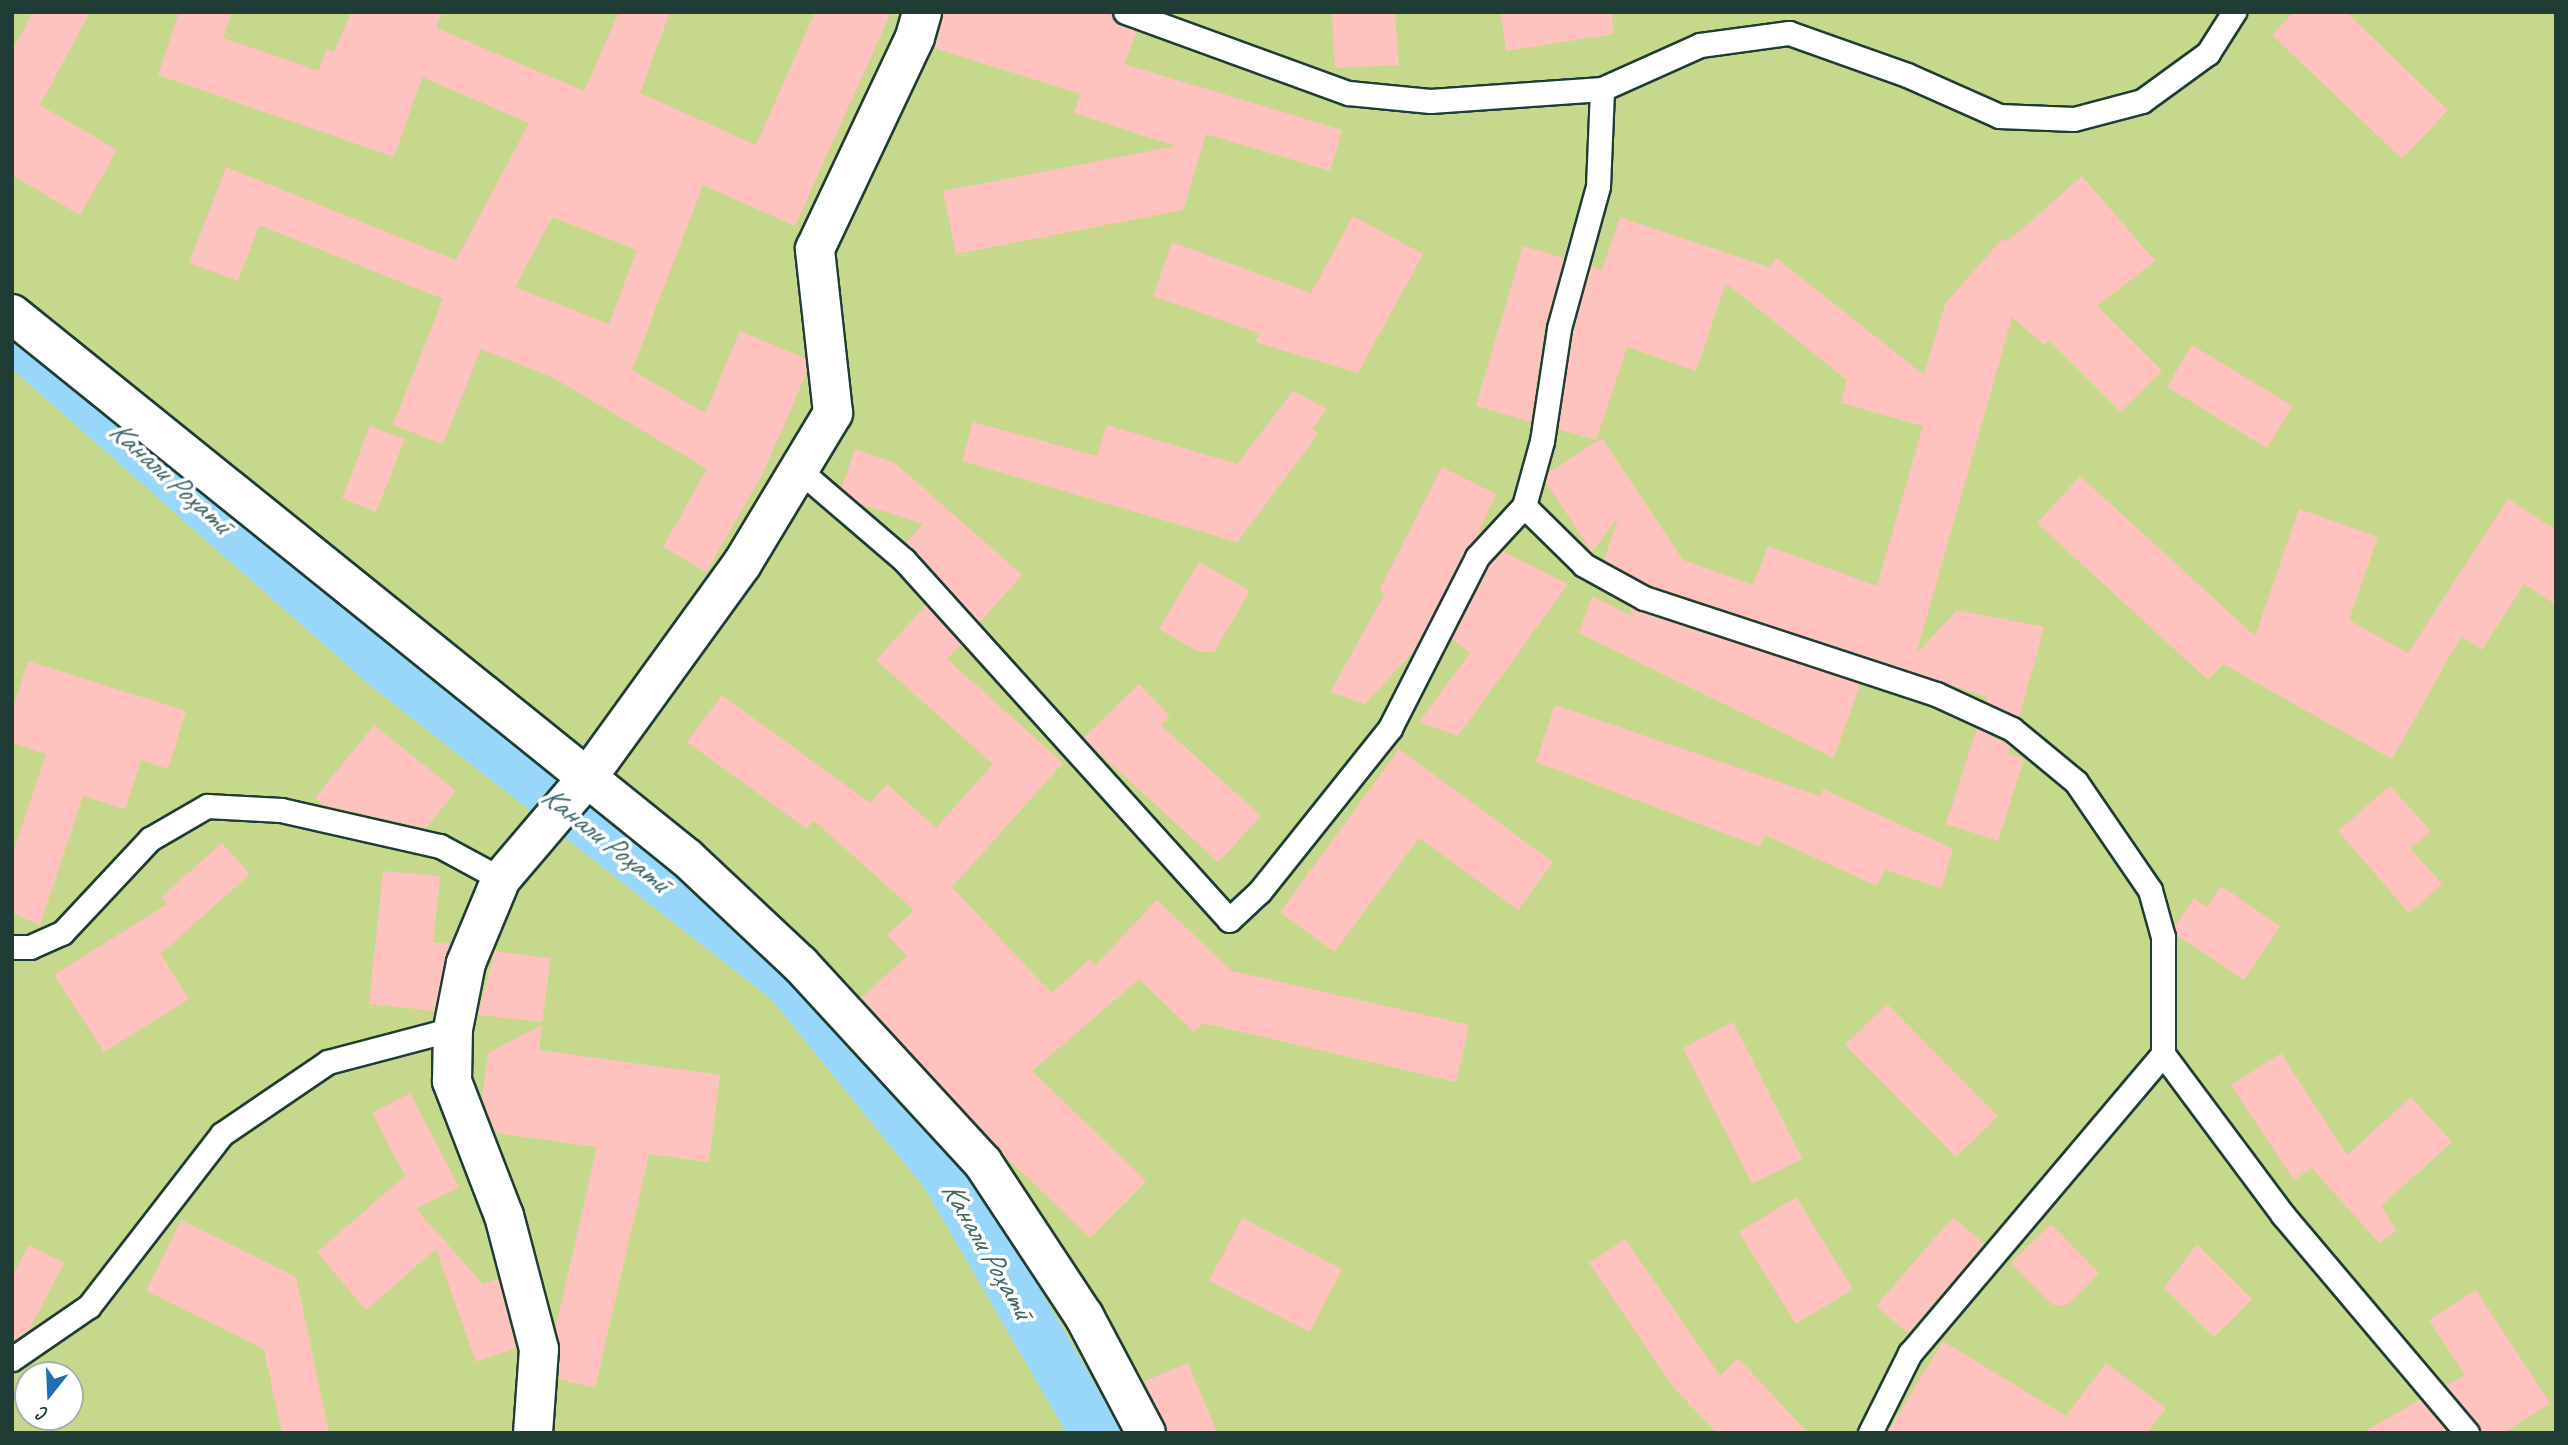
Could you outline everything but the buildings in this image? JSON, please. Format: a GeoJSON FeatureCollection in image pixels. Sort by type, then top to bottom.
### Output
{"type":"FeatureCollection","features":[{"type":"Feature","properties":{"kind":"street"},"geometry":{"type":"LineString","coordinates":[[533,1433],[539,1349],[503,1216],[452,1081],[453,1029],[466,963],[509,870],[578,786],[742,564],[833,413],[815,249],[915,37],[922,12]]}},
{"type":"Feature","properties":{"kind":"street"},"geometry":{"type":"LineString","coordinates":[[12,314],[578,786],[688,858],[800,964],[983,1163],[1084,1316],[1146,1433]]}},
{"type":"Feature","properties":{"kind":"lane"},"geometry":{"type":"LineString","coordinates":[[1125,12],[1348,93],[1430,101],[1602,89],[1700,45],[1789,33],[1907,75],[1999,116],[2074,118],[2142,101],[2208,54],[2234,12]]}},
{"type":"Feature","properties":{"kind":"lane"},"geometry":{"type":"LineString","coordinates":[[799,470],[904,560],[1229,920],[1259,891],[1390,728],[1476,557],[1524,506],[1542,440],[1559,328],[1598,186],[1602,89]]}},
{"type":"Feature","properties":{"kind":"lane"},"geometry":{"type":"LineString","coordinates":[[1524,506],[1584,565],[1644,598],[1936,694],[2012,729],[2076,782],[2150,890],[2163,937],[2163,1054],[2283,1215],[2467,1433]]}},
{"type":"Feature","properties":{"kind":"lane"},"geometry":{"type":"LineString","coordinates":[[12,947],[30,947],[62,933],[150,839],[207,806],[281,810],[440,845],[509,870]]}},
{"type":"Feature","properties":{"kind":"lane"},"geometry":{"type":"LineString","coordinates":[[12,1359],[89,1306],[222,1134],[328,1062],[453,1029]]}},
{"type":"Feature","properties":{"kind":"lane"},"geometry":{"type":"LineString","coordinates":[[1870,1433],[1910,1353],[2163,1054]]}},
{"type":"Feature","properties":{"kind":"green space"},"geometry":{"type":"Polygon","coordinates":[[[12,12],[2556,12],[2556,1433],[12,1433],[12,12]]]}},
{"type":"Feature","properties":{"kind":"waterway","name":"Канали Роҳатӣ"},"geometry":{"type":"LineString","coordinates":[[12,336],[385,666],[788,981],[944,1173],[1095,1433]]}}]}
